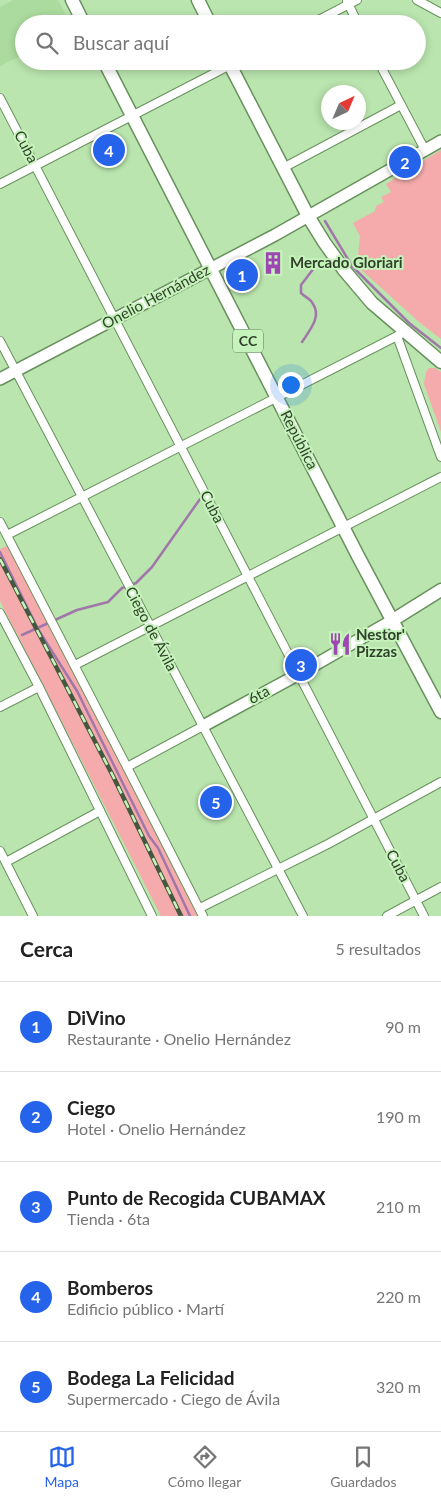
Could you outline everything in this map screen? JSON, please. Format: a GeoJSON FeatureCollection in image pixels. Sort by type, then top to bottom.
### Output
{"type":"FeatureCollection","features":[{"type":"Feature","properties":{"kind":"main road"},"geometry":{"type":"LineString","coordinates":[[72,0],[80,15]]}},
{"type":"Feature","properties":{"kind":"main road"},"geometry":{"type":"LineString","coordinates":[[198,0],[206,15]]}},
{"type":"Feature","properties":{"kind":"main road","name":"República"},"geometry":{"type":"LineString","coordinates":[[109,70],[344,528],[441,712]]}},
{"type":"Feature","properties":{"kind":"main road"},"geometry":{"type":"LineString","coordinates":[[235,70],[308,216],[324,242],[344,270],[401,334],[441,362]]}},
{"type":"Feature","properties":{"kind":"main road","name":"6ta"},"geometry":{"type":"LineString","coordinates":[[393,620],[441,590]]}},
{"type":"Feature","properties":{"kind":"street"},"geometry":{"type":"LineString","coordinates":[[326,15],[347,2],[357,0]]}},
{"type":"Feature","properties":{"kind":"street"},"geometry":{"type":"LineString","coordinates":[[417,0],[441,13]]}},
{"type":"Feature","properties":{"kind":"street"},"geometry":{"type":"LineString","coordinates":[[347,2],[354,15]]}},
{"type":"Feature","properties":{"kind":"street"},"geometry":{"type":"LineString","coordinates":[[0,184],[219,70]]}},
{"type":"Feature","properties":{"kind":"street"},"geometry":{"type":"LineString","coordinates":[[383,70],[425,150]]}},
{"type":"Feature","properties":{"kind":"street","name":"Cuba"},"geometry":{"type":"LineString","coordinates":[[0,98],[424,916]]}},
{"type":"Feature","properties":{"kind":"street"},"geometry":{"type":"LineString","coordinates":[[284,168],[401,105]]}},
{"type":"Feature","properties":{"kind":"street","name":"Onelio Hernández"},"geometry":{"type":"LineString","coordinates":[[0,379],[308,216],[441,141]]}},
{"type":"Feature","properties":{"kind":"street"},"geometry":{"type":"LineString","coordinates":[[7,535],[401,334],[441,457]]}},
{"type":"Feature","properties":{"kind":"street","name":"Ciego de Ávila"},"geometry":{"type":"LineString","coordinates":[[0,341],[302,916]]}},
{"type":"Feature","properties":{"kind":"street"},"geometry":{"type":"LineString","coordinates":[[75,665],[441,477]]}},
{"type":"Feature","properties":{"kind":"street"},"geometry":{"type":"LineString","coordinates":[[0,522],[201,912],[441,782]]}},
{"type":"Feature","properties":{"kind":"street"},"geometry":{"type":"LineString","coordinates":[[0,613],[39,687],[152,916]]}},
{"type":"Feature","properties":{"kind":"street","name":"6ta"},"geometry":{"type":"LineString","coordinates":[[127,767],[299,674],[393,620]]}},
{"type":"Feature","properties":{"kind":"street"},"geometry":{"type":"LineString","coordinates":[[0,707],[39,687]]}},
{"type":"Feature","properties":{"kind":"street"},"geometry":{"type":"LineString","coordinates":[[6,862],[100,811]]}},
{"type":"Feature","properties":{"kind":"street"},"geometry":{"type":"LineString","coordinates":[[0,850],[33,916]]}},
{"type":"Feature","properties":{"kind":"street"},"geometry":{"type":"LineString","coordinates":[[387,916],[441,887]]}},
{"type":"Feature","properties":{"kind":"shaded area"},"geometry":{"type":"Polygon","coordinates":[[[13,0],[58,0],[66,15],[15,15],[15,58],[0,66],[0,7],[13,0]]]}},
{"type":"Feature","properties":{"kind":"shaded area"},"geometry":{"type":"Polygon","coordinates":[[[441,150],[441,339],[419,322],[357,266],[360,236],[353,223],[375,211],[376,206],[384,202],[381,197],[391,192],[386,184],[441,150]]]}},
{"type":"Feature","properties":{"kind":"shaded area"},"geometry":{"type":"Polygon","coordinates":[[[429,368],[435,368],[441,372],[441,432],[424,384],[426,372],[429,368]]]}},
{"type":"Feature","properties":{"kind":"shaded area"},"geometry":{"type":"Polygon","coordinates":[[[8,545],[198,916],[161,916],[0,601],[0,549],[8,545]]]}},
{"type":"Feature","properties":{"kind":"waterway"},"geometry":{"type":"LineString","coordinates":[[325,221],[352,266],[409,323],[441,348]]}},
{"type":"Feature","properties":{"kind":"waterway"},"geometry":{"type":"LineString","coordinates":[[302,342],[314,324],[316,314],[312,302],[301,293],[301,285],[314,268]]}},
{"type":"Feature","properties":{"kind":"waterway"},"geometry":{"type":"LineString","coordinates":[[22,635],[77,610],[108,602],[122,588],[136,583],[152,567],[200,499]]}},
{"type":"Feature","properties":{"kind":"waterway"},"geometry":{"type":"LineString","coordinates":[[0,552],[38,629],[77,691],[149,836],[158,848],[190,916]]}},
{"type":"Feature","properties":{"kind":"railway"},"geometry":{"type":"LineString","coordinates":[[0,559],[113,776],[181,916]]}},
{"type":"Feature","properties":{"kind":"place","name":"Bomberos"},"geometry":{"type":"Point","coordinates":[109,150]}},
{"type":"Feature","properties":{"kind":"place","name":"Ciego"},"geometry":{"type":"Point","coordinates":[405,162]}},
{"type":"Feature","properties":{"kind":"place","name":"Mercado Gloriari"},"geometry":{"type":"Point","coordinates":[273,263]}},
{"type":"Feature","properties":{"kind":"place","name":"DiVino"},"geometry":{"type":"Point","coordinates":[242,275]}},
{"type":"Feature","properties":{"kind":"place","name":"Nestor' Pizzas"},"geometry":{"type":"Point","coordinates":[340,644]}},
{"type":"Feature","properties":{"kind":"place","name":"Punto de Recogida CUBAMAX"},"geometry":{"type":"Point","coordinates":[301,665]}},
{"type":"Feature","properties":{"kind":"place","name":"Bodega La Felicidad"},"geometry":{"type":"Point","coordinates":[216,802]}}]}
